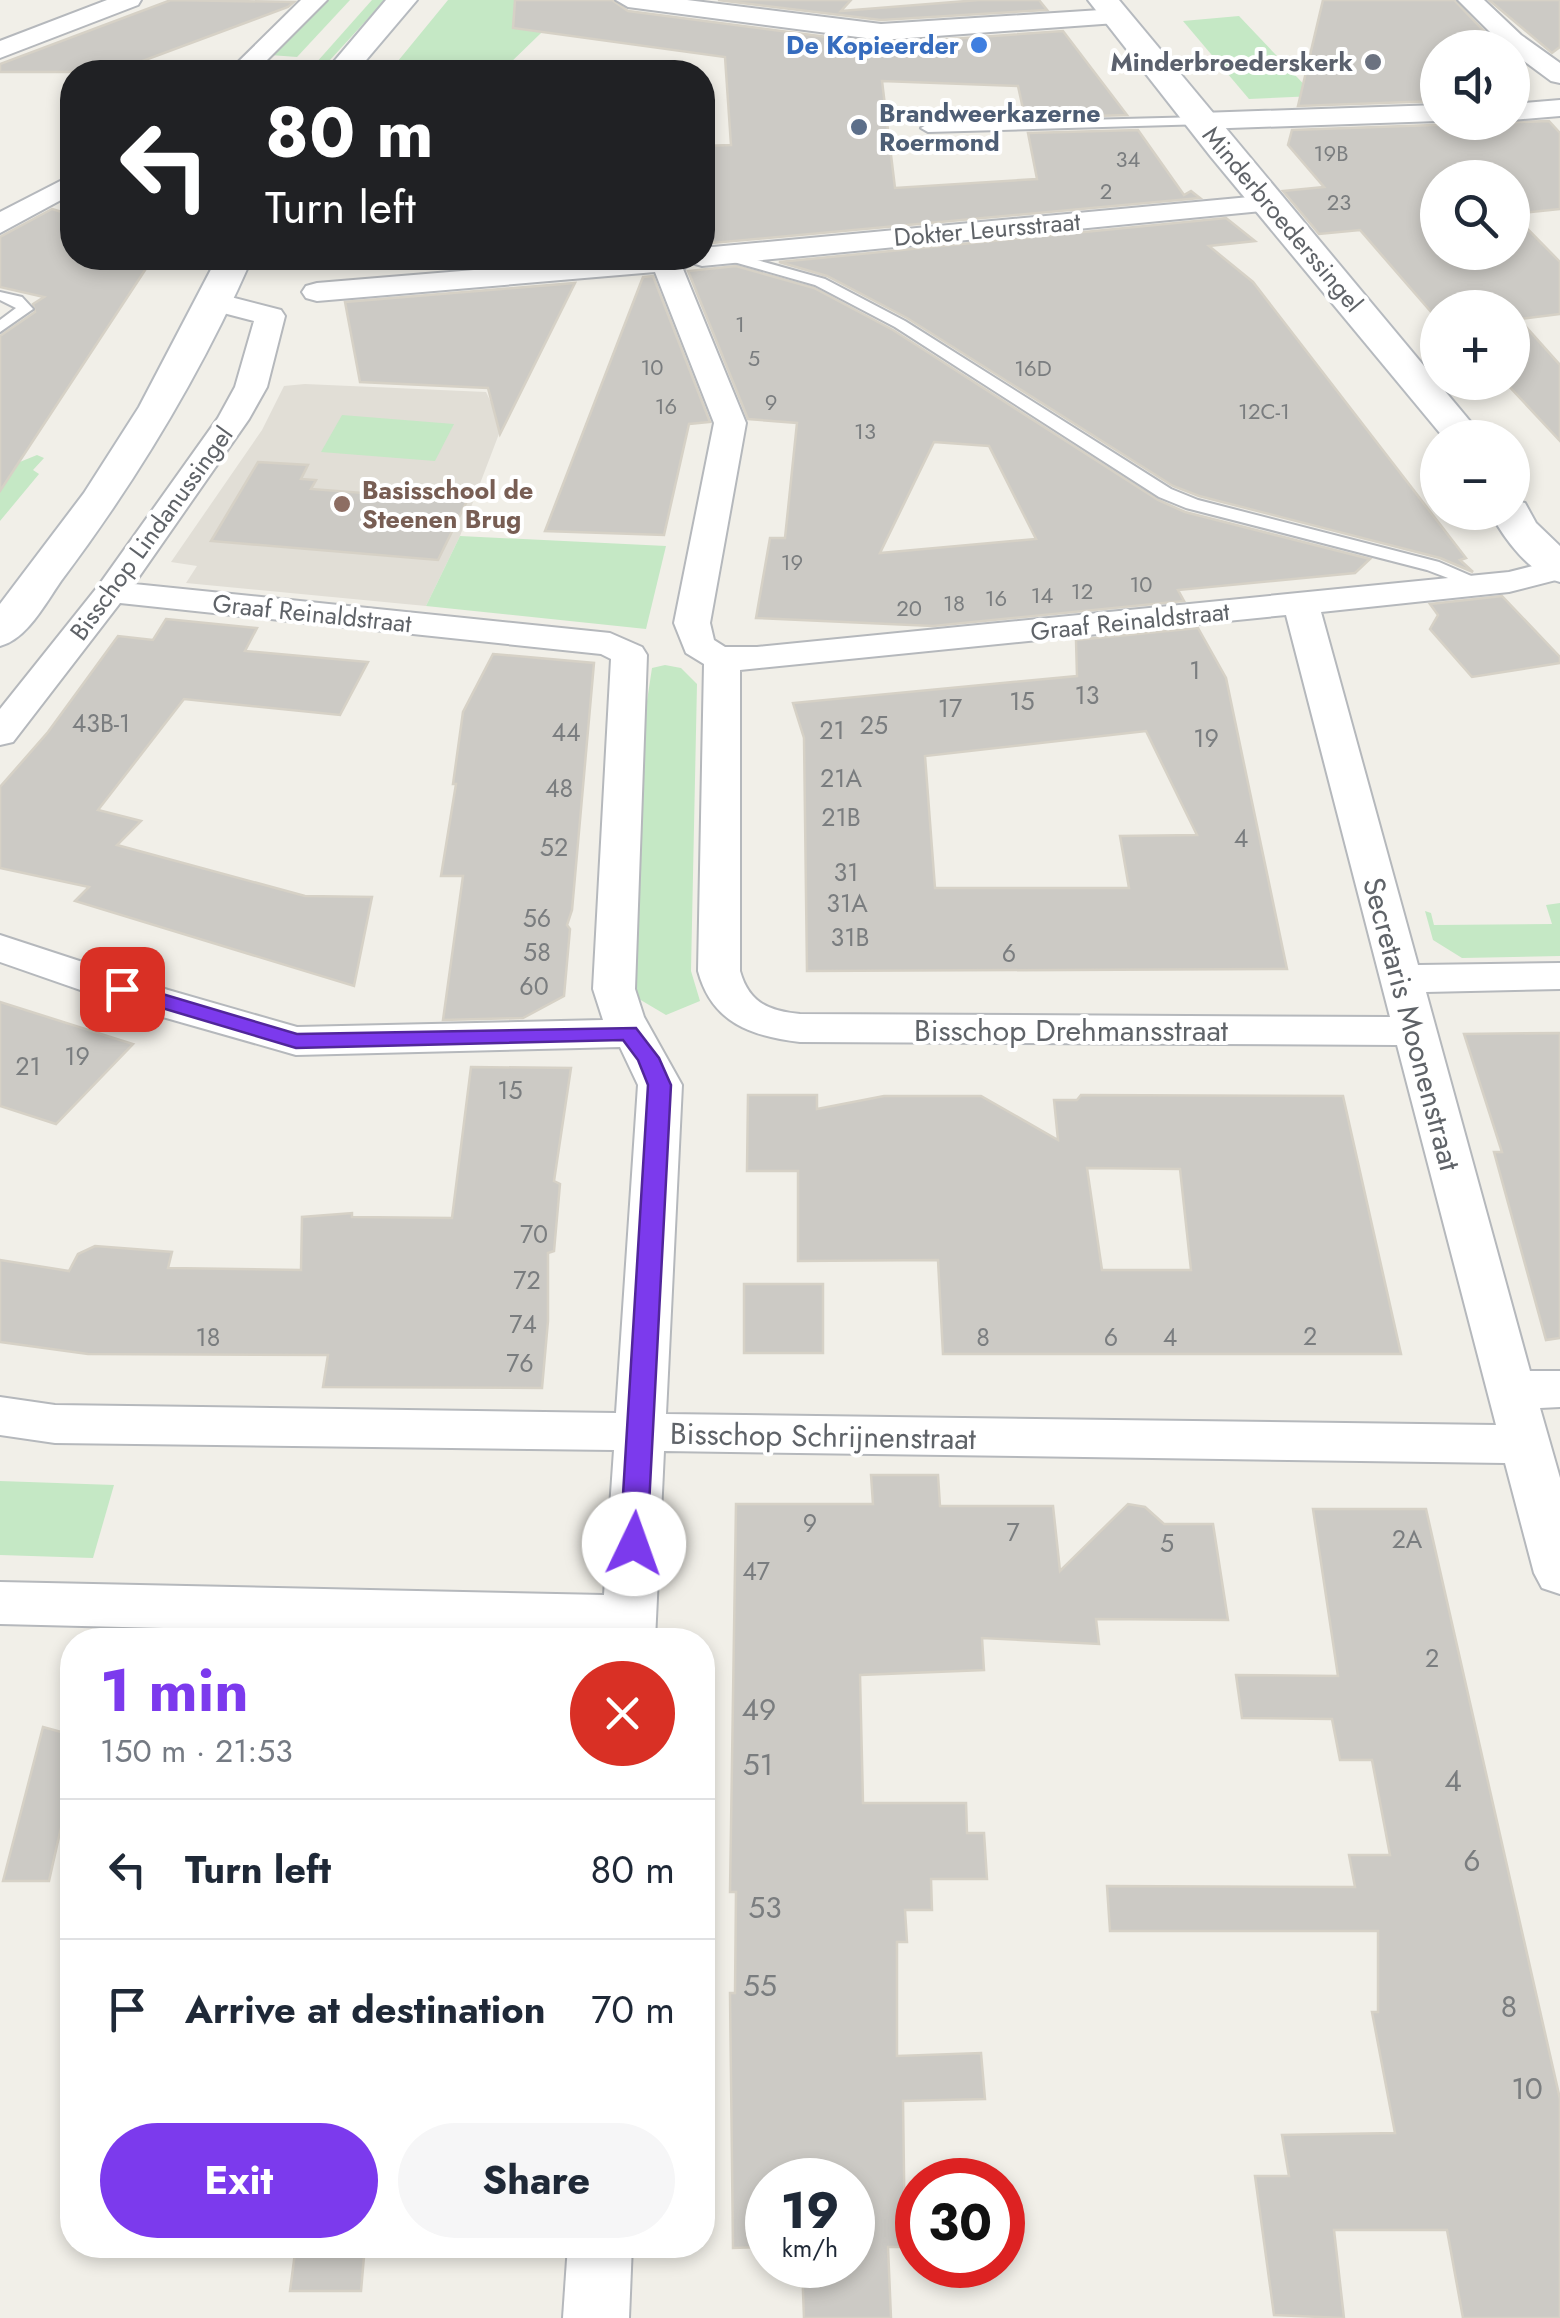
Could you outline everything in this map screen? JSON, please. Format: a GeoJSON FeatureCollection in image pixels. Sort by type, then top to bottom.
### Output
{"type":"FeatureCollection","features":[{"type":"Feature","properties":{"kind":"main road"},"geometry":{"type":"LineString","coordinates":[[350,60],[402,0]]}},
{"type":"Feature","properties":{"kind":"main road","name":"Minderbroederssingel"},"geometry":{"type":"LineString","coordinates":[[1110,8],[1450,420]]}},
{"type":"Feature","properties":{"kind":"main road","name":"Bisschop Lindanussingel"},"geometry":{"type":"LineString","coordinates":[[0,633],[88,520],[167,399],[229,270]]}},
{"type":"Feature","properties":{"kind":"main road"},"geometry":{"type":"LineString","coordinates":[[1530,503],[1560,527]]}},
{"type":"Feature","properties":{"kind":"main road"},"geometry":{"type":"LineString","coordinates":[[1520,530],[1560,569]]}},
{"type":"Feature","properties":{"kind":"street"},"geometry":{"type":"LineString","coordinates":[[0,50],[130,0]]}},
{"type":"Feature","properties":{"kind":"street"},"geometry":{"type":"LineString","coordinates":[[253,60],[315,0]]}},
{"type":"Feature","properties":{"kind":"street"},"geometry":{"type":"LineString","coordinates":[[628,0],[880,32],[1110,8]]}},
{"type":"Feature","properties":{"kind":"street"},"geometry":{"type":"LineString","coordinates":[[1470,0],[1512,40],[1560,75]]}},
{"type":"Feature","properties":{"kind":"street"},"geometry":{"type":"LineString","coordinates":[[1530,110],[1560,108]]}},
{"type":"Feature","properties":{"kind":"street"},"geometry":{"type":"LineString","coordinates":[[1200,121],[1420,115]]}},
{"type":"Feature","properties":{"kind":"street"},"geometry":{"type":"LineString","coordinates":[[0,224],[60,190]]}},
{"type":"Feature","properties":{"kind":"street","name":"Dokter Leursstraat"},"geometry":{"type":"LineString","coordinates":[[715,255],[1271,203]]}},
{"type":"Feature","properties":{"kind":"street","name":"Dokter Leursstraat"},"geometry":{"type":"LineString","coordinates":[[317,292],[557,270]]}},
{"type":"Feature","properties":{"kind":"street"},"geometry":{"type":"LineString","coordinates":[[691,270],[730,423],[692,623],[692,637],[711,654]]}},
{"type":"Feature","properties":{"kind":"street","name":"Bisschop Lindanussingel"},"geometry":{"type":"LineString","coordinates":[[0,734],[112,592],[233,419],[263,354],[270,316],[215,302]]}},
{"type":"Feature","properties":{"kind":"street","name":"Graaf Reinaldstraat"},"geometry":{"type":"LineString","coordinates":[[711,654],[757,658],[1301,604],[1483,585],[1560,569]]}},
{"type":"Feature","properties":{"kind":"street","name":"Graaf Reinaldstraat"},"geometry":{"type":"LineString","coordinates":[[112,592],[556,637],[610,644],[628,656],[614,989],[618,1011],[629,1033]]}},
{"type":"Feature","properties":{"kind":"street","name":"Secretaris Moonenstraat"},"geometry":{"type":"LineString","coordinates":[[1301,604],[1560,1573]]}},
{"type":"Feature","properties":{"kind":"street","name":"Bisschop Drehmansstraat"},"geometry":{"type":"LineString","coordinates":[[711,654],[720,971],[722,987],[734,1007],[772,1025],[800,1028],[1413,1032]]}},
{"type":"Feature","properties":{"kind":"street"},"geometry":{"type":"LineString","coordinates":[[0,948],[153,1000],[296,1041],[629,1033],[648,1058],[660,1085],[629,1628],[0,1603]]}},
{"type":"Feature","properties":{"kind":"street"},"geometry":{"type":"LineString","coordinates":[[1399,979],[1560,976]]}},
{"type":"Feature","properties":{"kind":"street"},"geometry":{"type":"LineString","coordinates":[[1512,1390],[1560,1389]]}},
{"type":"Feature","properties":{"kind":"street","name":"Bisschop Schrijnenstraat"},"geometry":{"type":"LineString","coordinates":[[0,1416],[55,1424],[1527,1444]]}},
{"type":"Feature","properties":{"kind":"street"},"geometry":{"type":"LineString","coordinates":[[596,2318],[599,2258]]}},
{"type":"Feature","properties":{"kind":"lane"},"geometry":{"type":"LineString","coordinates":[[928,128],[1200,121]]}},
{"type":"Feature","properties":{"kind":"lane"},"geometry":{"type":"LineString","coordinates":[[715,263],[820,282],[884,316],[1165,493],[1192,504],[1433,566],[1483,585]]}},
{"type":"Feature","properties":{"kind":"lane"},"geometry":{"type":"LineString","coordinates":[[0,296],[17,300],[25,309],[0,326]]}},
{"type":"Feature","properties":{"kind":"shaded area","name":"Basisschool de Steenen Brug"},"geometry":{"type":"Polygon","coordinates":[[[284,386],[486,392],[502,426],[460,536],[426,606],[186,583],[197,566],[171,562],[262,430],[284,386]]]}},
{"type":"Feature","properties":{"kind":"green space"},"geometry":{"type":"Polygon","coordinates":[[[326,0],[350,0],[297,57],[270,55],[326,0]]]}},
{"type":"Feature","properties":{"kind":"green space"},"geometry":{"type":"Polygon","coordinates":[[[372,0],[385,0],[330,60],[319,60],[372,0]]]}},
{"type":"Feature","properties":{"kind":"green space"},"geometry":{"type":"Polygon","coordinates":[[[448,0],[541,0],[571,4],[513,60],[399,60],[448,0]]]}},
{"type":"Feature","properties":{"kind":"green space"},"geometry":{"type":"Polygon","coordinates":[[[1239,16],[1315,96],[1249,99],[1183,21],[1239,16]]]}},
{"type":"Feature","properties":{"kind":"green space"},"geometry":{"type":"Polygon","coordinates":[[[342,415],[454,424],[435,461],[321,452],[342,415]]]}},
{"type":"Feature","properties":{"kind":"green space"},"geometry":{"type":"Polygon","coordinates":[[[37,455],[44,458],[33,470],[39,474],[0,521],[0,470],[37,455]]]}},
{"type":"Feature","properties":{"kind":"green space"},"geometry":{"type":"Polygon","coordinates":[[[460,536],[666,546],[646,629],[426,606],[460,536]]]}},
{"type":"Feature","properties":{"kind":"green space"},"geometry":{"type":"Polygon","coordinates":[[[652,668],[681,668],[697,684],[691,971],[700,1001],[666,1015],[639,999],[627,977],[647,701],[652,668]]]}},
{"type":"Feature","properties":{"kind":"green space"},"geometry":{"type":"Polygon","coordinates":[[[1560,903],[1560,956],[1462,958],[1433,940],[1425,911],[1431,913],[1434,925],[1552,924],[1546,905],[1560,903]]]}},
{"type":"Feature","properties":{"kind":"green space"},"geometry":{"type":"Polygon","coordinates":[[[0,1481],[114,1485],[93,1558],[0,1555],[0,1481]]]}},
{"type":"Feature","properties":{"kind":"building"},"geometry":{"type":"Polygon","coordinates":[[[171,0],[294,2],[145,60],[60,60],[60,72],[0,72],[0,64],[171,0]]]}},
{"type":"Feature","properties":{"kind":"building"},"geometry":{"type":"Polygon","coordinates":[[[515,0],[612,0],[628,11],[881,44],[1063,31],[1127,115],[1025,118],[1018,86],[882,81],[895,188],[1037,179],[1028,133],[1138,130],[1184,195],[1191,191],[1200,198],[715,243],[715,146],[731,145],[725,57],[513,28],[515,0]]]}},
{"type":"Feature","properties":{"kind":"building"},"geometry":{"type":"Polygon","coordinates":[[[718,0],[851,0],[841,11],[979,0],[1039,0],[1047,10],[881,20],[718,0]]]}},
{"type":"Feature","properties":{"kind":"building"},"geometry":{"type":"Polygon","coordinates":[[[1323,0],[1454,0],[1483,30],[1420,30],[1420,102],[1298,106],[1323,0]]]}},
{"type":"Feature","properties":{"kind":"building"},"geometry":{"type":"Polygon","coordinates":[[[1489,0],[1560,0],[1560,47],[1552,53],[1530,34],[1530,30],[1525,30],[1489,0]]]}},
{"type":"Feature","properties":{"kind":"building"},"geometry":{"type":"Polygon","coordinates":[[[1549,121],[1560,133],[1560,209],[1530,212],[1530,160],[1420,160],[1420,270],[1530,270],[1530,231],[1560,262],[1560,314],[1530,318],[1530,290],[1420,290],[1420,299],[1360,230],[1319,234],[1283,191],[1324,187],[1288,145],[1292,130],[1420,126],[1420,140],[1530,140],[1530,122],[1549,121]]]}},
{"type":"Feature","properties":{"kind":"building"},"geometry":{"type":"Polygon","coordinates":[[[52,209],[60,211],[60,270],[145,270],[0,491],[0,336],[35,312],[33,304],[44,297],[0,287],[0,237],[52,209]]]}},
{"type":"Feature","properties":{"kind":"building"},"geometry":{"type":"Polygon","coordinates":[[[1226,218],[1255,241],[1209,246],[1253,282],[1420,498],[1420,530],[1444,530],[1466,558],[1460,560],[1473,572],[1440,558],[1173,486],[907,318],[827,276],[779,262],[1226,218]]]}},
{"type":"Feature","properties":{"kind":"building"},"geometry":{"type":"Polygon","coordinates":[[[736,266],[814,288],[893,330],[1158,500],[1185,512],[1370,559],[1355,573],[1178,590],[1184,601],[933,626],[756,618],[770,538],[785,538],[797,423],[748,419],[688,271],[736,266]],[[934,442],[880,553],[1036,539],[989,446],[934,442]]]}},
{"type":"Feature","properties":{"kind":"building"},"geometry":{"type":"Polygon","coordinates":[[[653,276],[710,422],[689,424],[664,535],[545,531],[643,277],[653,276]]]}},
{"type":"Feature","properties":{"kind":"building"},"geometry":{"type":"Polygon","coordinates":[[[575,283],[500,434],[488,388],[360,382],[345,302],[575,283]]]}},
{"type":"Feature","properties":{"kind":"building"},"geometry":{"type":"Polygon","coordinates":[[[1530,331],[1560,365],[1560,441],[1522,400],[1530,400],[1530,331]]]}},
{"type":"Feature","properties":{"kind":"building"},"geometry":{"type":"Polygon","coordinates":[[[258,462],[308,465],[301,479],[316,480],[311,489],[467,501],[438,560],[211,541],[258,462]]]}},
{"type":"Feature","properties":{"kind":"building"},"geometry":{"type":"Polygon","coordinates":[[[1502,596],[1560,657],[1560,663],[1472,677],[1430,629],[1438,615],[1430,604],[1502,596]]]}},
{"type":"Feature","properties":{"kind":"building"},"geometry":{"type":"Polygon","coordinates":[[[166,619],[257,628],[245,651],[368,662],[340,715],[184,699],[98,810],[141,821],[117,845],[305,896],[372,897],[354,986],[75,901],[89,887],[0,868],[0,787],[48,732],[118,636],[153,640],[166,619]]]}},
{"type":"Feature","properties":{"kind":"building"},"geometry":{"type":"Polygon","coordinates":[[[1198,628],[1226,678],[1287,969],[807,971],[804,738],[793,703],[1077,676],[1076,640],[1198,628]],[[1146,731],[925,756],[935,888],[1129,888],[1120,836],[1197,835],[1146,731]]]}},
{"type":"Feature","properties":{"kind":"building"},"geometry":{"type":"Polygon","coordinates":[[[493,654],[594,663],[572,910],[567,925],[570,929],[564,996],[523,1018],[443,1020],[463,876],[441,876],[453,784],[463,712],[493,654]]]}},
{"type":"Feature","properties":{"kind":"building"},"geometry":{"type":"Polygon","coordinates":[[[0,1002],[133,1044],[56,1124],[0,1106],[0,1002]]]}},
{"type":"Feature","properties":{"kind":"building"},"geometry":{"type":"Polygon","coordinates":[[[1560,1033],[1560,1338],[1546,1340],[1494,1152],[1502,1152],[1464,1034],[1560,1033]]]}},
{"type":"Feature","properties":{"kind":"building"},"geometry":{"type":"Polygon","coordinates":[[[471,1067],[571,1068],[554,1181],[560,1184],[554,1251],[548,1253],[548,1321],[542,1388],[323,1387],[328,1355],[88,1354],[0,1342],[0,1260],[69,1271],[78,1254],[95,1246],[172,1252],[168,1268],[301,1270],[302,1217],[352,1213],[352,1217],[452,1218],[471,1067]]]}},
{"type":"Feature","properties":{"kind":"building"},"geometry":{"type":"Polygon","coordinates":[[[748,1095],[817,1095],[817,1109],[884,1096],[981,1096],[1058,1140],[1054,1100],[1077,1100],[1081,1095],[1343,1096],[1401,1354],[943,1354],[938,1260],[798,1261],[798,1171],[747,1171],[748,1095]],[[1087,1168],[1102,1270],[1191,1270],[1180,1169],[1087,1168]]]}},
{"type":"Feature","properties":{"kind":"building"},"geometry":{"type":"Polygon","coordinates":[[[744,1284],[823,1284],[823,1353],[744,1353],[744,1284]]]}},
{"type":"Feature","properties":{"kind":"building"},"geometry":{"type":"Polygon","coordinates":[[[871,1475],[938,1475],[940,1506],[1053,1506],[1060,1571],[1128,1504],[1145,1507],[1164,1524],[1213,1524],[1228,1620],[1096,1619],[1099,1644],[982,1638],[984,1670],[860,1675],[863,1803],[966,1803],[967,1833],[984,1833],[987,1879],[931,1879],[932,1910],[905,1910],[907,1942],[897,1942],[897,2056],[981,2053],[985,2099],[903,2101],[904,2158],[895,2158],[895,2247],[888,2247],[891,2318],[804,2318],[803,2288],[875,2288],[875,2158],[745,2158],[745,2248],[733,2248],[730,1993],[735,1993],[736,1892],[730,1892],[736,1504],[873,1504],[871,1475]]]}},
{"type":"Feature","properties":{"kind":"building"},"geometry":{"type":"Polygon","coordinates":[[[1313,1509],[1426,1509],[1560,2099],[1560,2318],[1463,2318],[1447,2230],[1334,2230],[1344,2318],[1274,2315],[1255,2176],[1289,2176],[1282,2135],[1395,2133],[1372,2012],[1378,2012],[1378,1931],[1110,1931],[1107,1886],[1355,1887],[1349,1855],[1390,1855],[1372,1760],[1340,1760],[1332,1719],[1242,1718],[1236,1675],[1338,1676],[1313,1509]]]}},
{"type":"Feature","properties":{"kind":"building"},"geometry":{"type":"Polygon","coordinates":[[[43,1727],[60,1732],[60,1832],[49,1881],[3,1881],[43,1727]]]}},
{"type":"Feature","properties":{"kind":"building"},"geometry":{"type":"Polygon","coordinates":[[[294,2258],[364,2258],[361,2291],[290,2291],[294,2258]]]}},
{"type":"Feature","properties":{"kind":"place","name":"De Kopieerder"},"geometry":{"type":"Point","coordinates":[979,45]}},
{"type":"Feature","properties":{"kind":"place","name":"Minderbroederskerk"},"geometry":{"type":"Point","coordinates":[1373,62]}},
{"type":"Feature","properties":{"kind":"place","name":"Brandweerkazerne Roermond"},"geometry":{"type":"Point","coordinates":[859,127]}},
{"type":"Feature","properties":{"kind":"place","name":"Basisschool de Steenen Brug"},"geometry":{"type":"Point","coordinates":[342,504]}},
{"type":"Feature","properties":{"kind":"route"},"geometry":{"type":"LineString","coordinates":[[122,989],[296,1041],[629,1033],[648,1058],[660,1085],[634,1544]]}}]}
